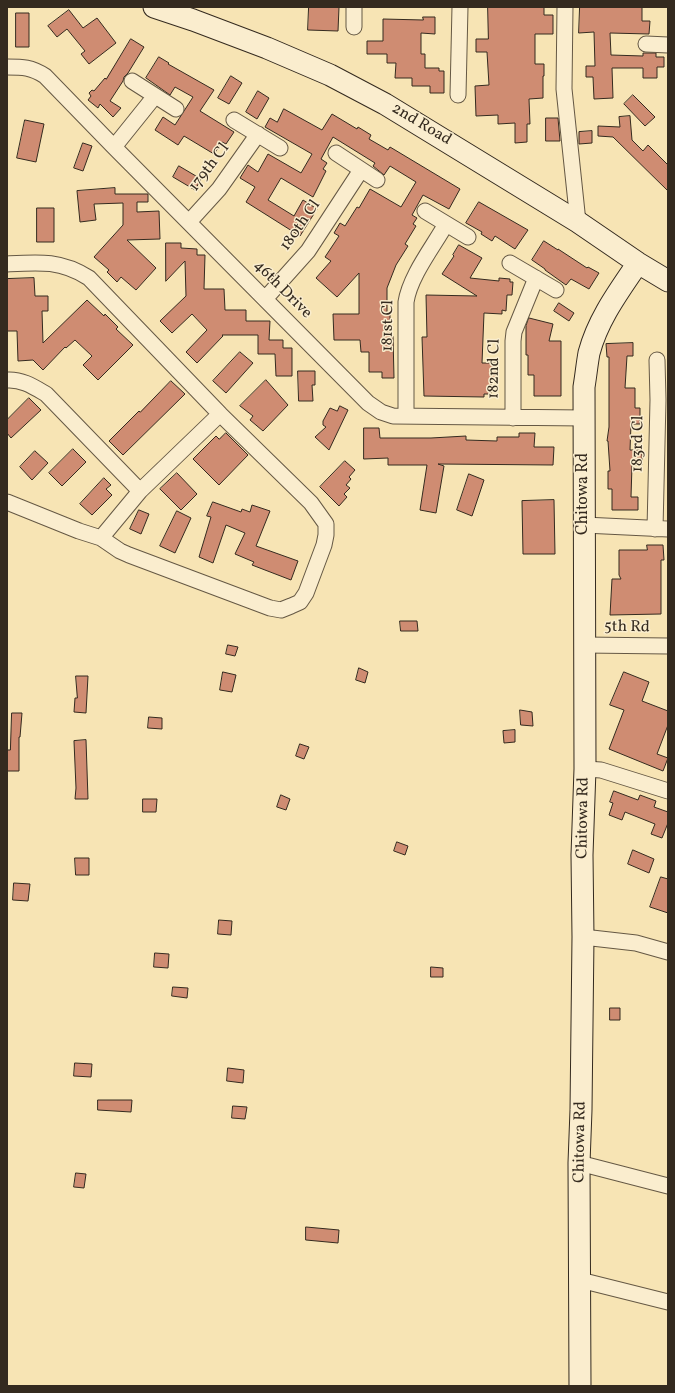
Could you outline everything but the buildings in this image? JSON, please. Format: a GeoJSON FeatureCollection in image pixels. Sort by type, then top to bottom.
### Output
{"type":"FeatureCollection","features":[{"type":"Feature","properties":{"kind":"street","name":"2nd Road"},"geometry":{"type":"LineString","coordinates":[[154,7],[193,20],[330,75],[385,104],[578,222],[638,263],[668,281]]}},
{"type":"Feature","properties":{"kind":"street"},"geometry":{"type":"LineString","coordinates":[[354,7],[354,27]]}},
{"type":"Feature","properties":{"kind":"street"},"geometry":{"type":"LineString","coordinates":[[458,95],[460,7]]}},
{"type":"Feature","properties":{"kind":"street"},"geometry":{"type":"LineString","coordinates":[[565,7],[564,89],[578,222]]}},
{"type":"Feature","properties":{"kind":"street"},"geometry":{"type":"LineString","coordinates":[[646,44],[668,45]]}},
{"type":"Feature","properties":{"kind":"street","name":"46th Drive"},"geometry":{"type":"LineString","coordinates":[[7,67],[25,67],[35,70],[45,76],[368,403],[381,412],[392,416],[584,418]]}},
{"type":"Feature","properties":{"kind":"street"},"geometry":{"type":"LineString","coordinates":[[132,82],[176,109]]}},
{"type":"Feature","properties":{"kind":"street"},"geometry":{"type":"LineString","coordinates":[[114,147],[156,96]]}},
{"type":"Feature","properties":{"kind":"street"},"geometry":{"type":"LineString","coordinates":[[234,120],[280,148]]}},
{"type":"Feature","properties":{"kind":"street","name":"179th Cl"},"geometry":{"type":"LineString","coordinates":[[189,222],[219,190],[258,134]]}},
{"type":"Feature","properties":{"kind":"street"},"geometry":{"type":"LineString","coordinates":[[336,153],[377,180]]}},
{"type":"Feature","properties":{"kind":"street","name":"180th Cl"},"geometry":{"type":"LineString","coordinates":[[265,299],[308,251],[361,170]]}},
{"type":"Feature","properties":{"kind":"street"},"geometry":{"type":"LineString","coordinates":[[424,211],[468,238]]}},
{"type":"Feature","properties":{"kind":"street","name":"181st Cl"},"geometry":{"type":"LineString","coordinates":[[406,416],[406,302],[408,290],[446,224]]}},
{"type":"Feature","properties":{"kind":"street"},"geometry":{"type":"LineString","coordinates":[[7,264],[42,262],[77,270],[89,278],[220,414],[311,503],[326,524],[326,535],[324,545],[306,593],[300,602],[281,610],[270,608],[120,551],[101,538],[79,531],[7,502]]}},
{"type":"Feature","properties":{"kind":"street"},"geometry":{"type":"LineString","coordinates":[[510,263],[556,290]]}},
{"type":"Feature","properties":{"kind":"street","name":"Chitowa Rd"},"geometry":{"type":"LineString","coordinates":[[580,1386],[579,1163],[582,1110],[582,855],[585,768],[584,386],[589,353],[600,323],[612,301],[638,263]]}},
{"type":"Feature","properties":{"kind":"street","name":"182nd Cl"},"geometry":{"type":"LineString","coordinates":[[513,418],[514,332],[536,278]]}},
{"type":"Feature","properties":{"kind":"street","name":"183rd Cl"},"geometry":{"type":"LineString","coordinates":[[656,360],[663,400],[662,529]]}},
{"type":"Feature","properties":{"kind":"street"},"geometry":{"type":"LineString","coordinates":[[7,380],[25,383],[46,394],[140,492]]}},
{"type":"Feature","properties":{"kind":"street"},"geometry":{"type":"LineString","coordinates":[[101,538],[140,492],[220,414]]}},
{"type":"Feature","properties":{"kind":"street"},"geometry":{"type":"LineString","coordinates":[[584,525],[662,529]]}},
{"type":"Feature","properties":{"kind":"street","name":"5th Rd"},"geometry":{"type":"LineString","coordinates":[[584,645],[668,646]]}},
{"type":"Feature","properties":{"kind":"street"},"geometry":{"type":"LineString","coordinates":[[585,768],[601,770],[668,791]]}},
{"type":"Feature","properties":{"kind":"street"},"geometry":{"type":"LineString","coordinates":[[583,937],[636,943],[668,952]]}},
{"type":"Feature","properties":{"kind":"street"},"geometry":{"type":"LineString","coordinates":[[579,1163],[668,1186]]}},
{"type":"Feature","properties":{"kind":"street"},"geometry":{"type":"LineString","coordinates":[[580,1280],[668,1302]]}}]}
